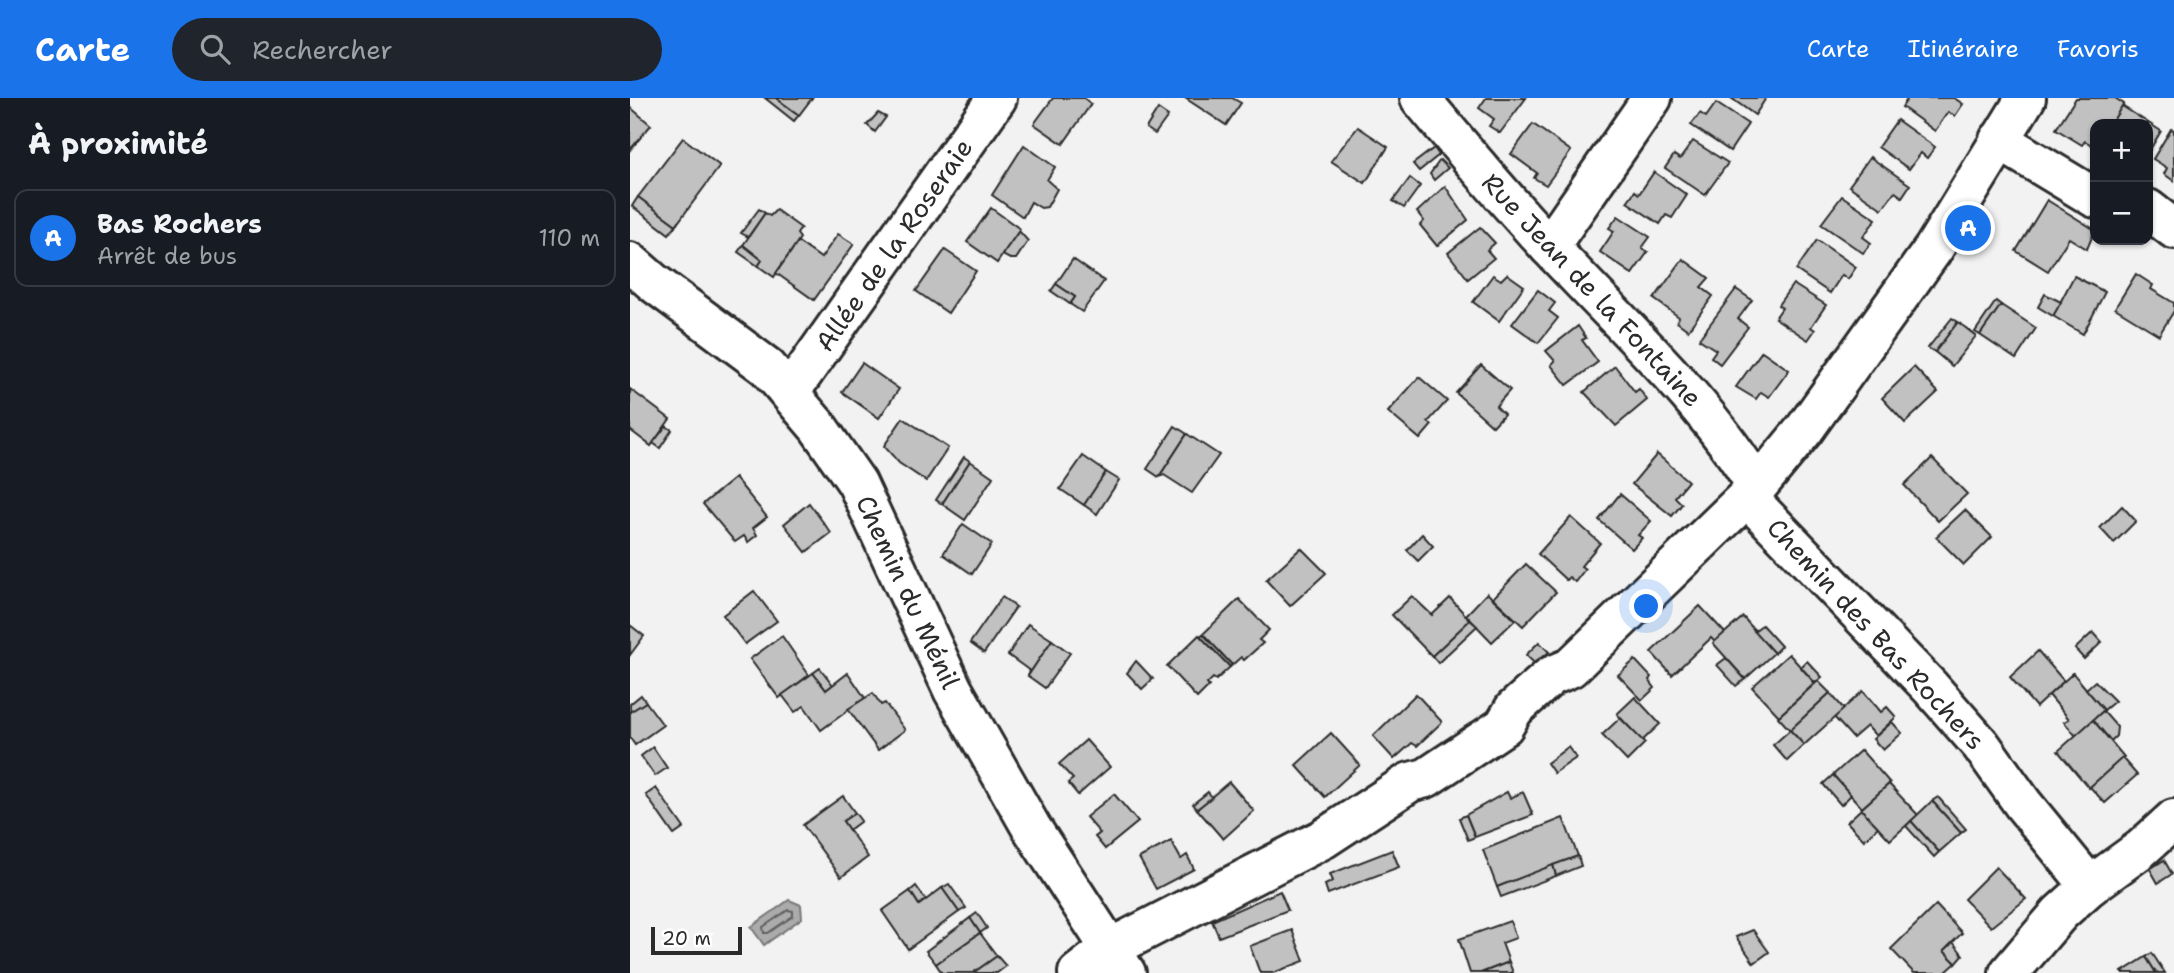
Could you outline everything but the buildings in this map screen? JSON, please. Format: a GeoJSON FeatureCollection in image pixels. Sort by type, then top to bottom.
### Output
{"type":"FeatureCollection","features":[{"type":"Feature","properties":{"kind":"street","name":"Allée de la Roseraie"},"geometry":{"type":"LineString","coordinates":[[790,391],[997,98]]}},
{"type":"Feature","properties":{"kind":"street","name":"Rue Jean de la Fontaine"},"geometry":{"type":"LineString","coordinates":[[1420,98],[1549,247],[1700,405],[1732,446],[1752,492]]}},
{"type":"Feature","properties":{"kind":"street"},"geometry":{"type":"LineString","coordinates":[[1549,247],[1652,98]]}},
{"type":"Feature","properties":{"kind":"street"},"geometry":{"type":"LineString","coordinates":[[1078,973],[1118,961],[1323,839],[1410,782],[1426,778],[1504,726],[1514,709],[1551,676],[1570,668],[1752,492],[1804,430],[1934,248],[2026,98]]}},
{"type":"Feature","properties":{"kind":"street"},"geometry":{"type":"LineString","coordinates":[[1999,140],[2090,195]]}},
{"type":"Feature","properties":{"kind":"street"},"geometry":{"type":"LineString","coordinates":[[2153,213],[2174,229]]}},
{"type":"Feature","properties":{"kind":"street","name":"Chemin du Ménil"},"geometry":{"type":"LineString","coordinates":[[630,262],[767,367],[790,391],[857,483],[953,690],[1031,827],[1118,961]]}},
{"type":"Feature","properties":{"kind":"street","name":"Chemin des Bas Rochers"},"geometry":{"type":"LineString","coordinates":[[1752,492],[1982,744],[2023,804],[2090,886]]}},
{"type":"Feature","properties":{"kind":"street"},"geometry":{"type":"LineString","coordinates":[[2009,973],[2060,913],[2090,886],[2141,849],[2174,819]]}},
{"type":"Feature","properties":{"kind":"water"},"geometry":{"type":"Polygon","coordinates":[[[789,900],[801,905],[802,918],[764,945],[751,927],[789,900]]]}},
{"type":"Feature","properties":{"kind":"place","name":"Bas Rochers"},"geometry":{"type":"Point","coordinates":[1968,228]}}]}
